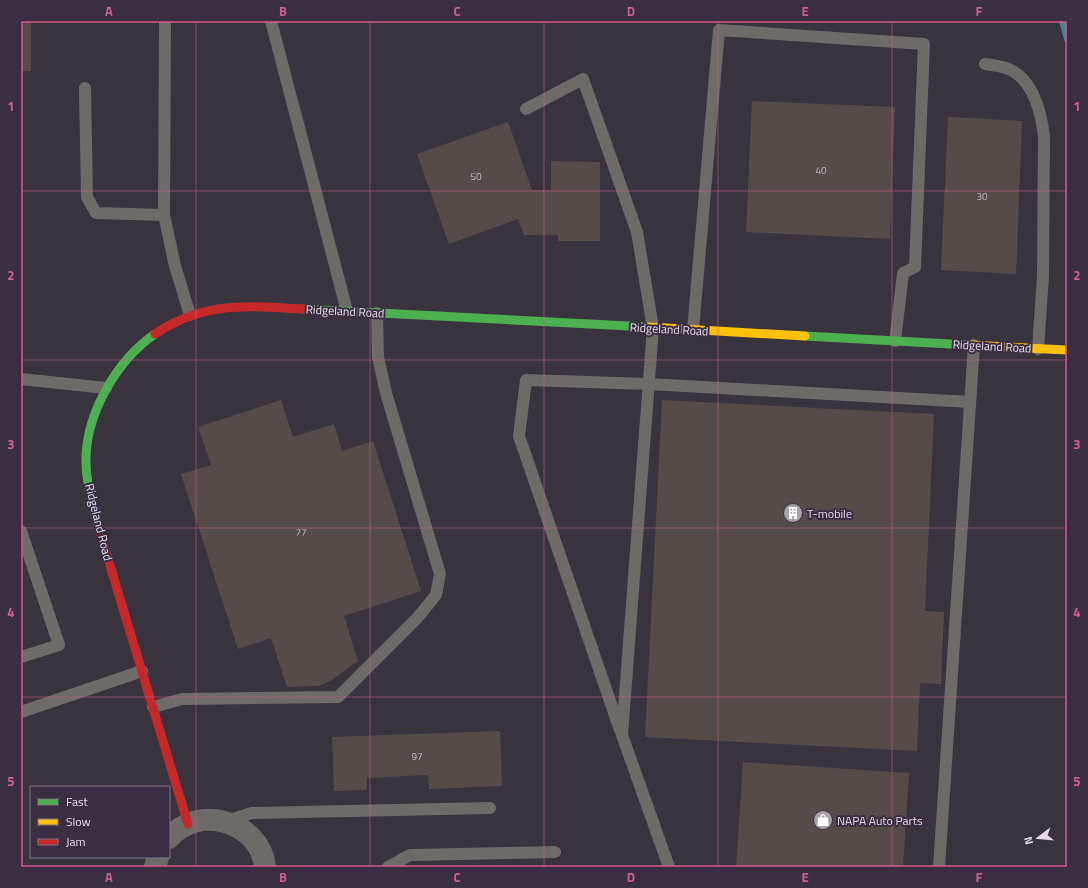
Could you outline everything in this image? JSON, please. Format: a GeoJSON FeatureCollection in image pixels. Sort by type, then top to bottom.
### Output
{"type":"FeatureCollection","features":[{"type":"Feature","properties":{"kind":"street","name":"Ridgeland Road"},"geometry":{"type":"LineString","coordinates":[[188,824],[91,497],[86,456],[92,420],[106,388],[126,362],[148,340],[169,325],[190,315],[210,310],[240,307],[347,311],[1067,350]]}},
{"type":"Feature","properties":{"kind":"street"},"geometry":{"type":"LineString","coordinates":[[170,837],[173,833],[188,824],[207,819],[226,821],[243,830],[256,843],[265,861],[265,867]]}},
{"type":"Feature","properties":{"kind":"lane"},"geometry":{"type":"LineString","coordinates":[[165,21],[164,215],[174,266],[190,315]]}},
{"type":"Feature","properties":{"kind":"lane"},"geometry":{"type":"LineString","coordinates":[[271,21],[347,311]]}},
{"type":"Feature","properties":{"kind":"lane"},"geometry":{"type":"LineString","coordinates":[[693,330],[719,30],[924,44],[915,267],[903,273],[895,341]]}},
{"type":"Feature","properties":{"kind":"lane"},"geometry":{"type":"LineString","coordinates":[[985,64],[1008,68],[1027,82],[1037,102],[1042,118],[1044,136],[1043,276],[1038,349]]}},
{"type":"Feature","properties":{"kind":"lane"},"geometry":{"type":"LineString","coordinates":[[526,109],[583,79],[637,232],[653,328],[622,735]]}},
{"type":"Feature","properties":{"kind":"lane"},"geometry":{"type":"LineString","coordinates":[[85,88],[87,197],[96,213],[164,215]]}},
{"type":"Feature","properties":{"kind":"lane"},"geometry":{"type":"LineString","coordinates":[[153,707],[182,699],[338,697],[418,617],[436,595],[440,574],[386,393],[379,364],[378,313]]}},
{"type":"Feature","properties":{"kind":"lane"},"geometry":{"type":"LineString","coordinates":[[939,867],[974,346]]}},
{"type":"Feature","properties":{"kind":"lane"},"geometry":{"type":"LineString","coordinates":[[21,379],[106,388]]}},
{"type":"Feature","properties":{"kind":"lane"},"geometry":{"type":"LineString","coordinates":[[669,867],[519,436],[526,380],[648,384],[970,402]]}},
{"type":"Feature","properties":{"kind":"lane"},"geometry":{"type":"LineString","coordinates":[[21,531],[59,645],[21,657]]}},
{"type":"Feature","properties":{"kind":"lane"},"geometry":{"type":"LineString","coordinates":[[21,712],[142,671]]}},
{"type":"Feature","properties":{"kind":"lane"},"geometry":{"type":"LineString","coordinates":[[226,821],[252,813],[490,808]]}},
{"type":"Feature","properties":{"kind":"lane"},"geometry":{"type":"LineString","coordinates":[[388,867],[410,855],[554,852]]}},
{"type":"Feature","properties":{"kind":"building"},"geometry":{"type":"Polygon","coordinates":[[[21,21],[31,21],[31,71],[21,71],[21,21]]]}},
{"type":"Feature","properties":{"kind":"building"},"geometry":{"type":"Polygon","coordinates":[[[752,101],[895,107],[890,239],[746,232],[752,101]]]}},
{"type":"Feature","properties":{"kind":"building"},"geometry":{"type":"Polygon","coordinates":[[[948,117],[1022,121],[1016,274],[941,270],[948,117]]]}},
{"type":"Feature","properties":{"kind":"building"},"geometry":{"type":"Polygon","coordinates":[[[508,122],[532,190],[551,190],[551,161],[600,162],[600,241],[558,241],[558,235],[524,235],[518,219],[449,244],[417,154],[508,122]]]}},
{"type":"Feature","properties":{"kind":"building"},"geometry":{"type":"Polygon","coordinates":[[[281,400],[293,437],[334,424],[342,451],[373,441],[421,591],[344,616],[358,661],[330,681],[318,686],[287,687],[271,638],[238,649],[181,474],[211,465],[198,427],[281,400]]]}},
{"type":"Feature","properties":{"kind":"building","name":"T-mobile"},"geometry":{"type":"Polygon","coordinates":[[[662,400],[934,414],[925,611],[944,612],[941,684],[920,683],[917,751],[645,737],[662,400]]]}},
{"type":"Feature","properties":{"kind":"building"},"geometry":{"type":"Polygon","coordinates":[[[500,731],[502,786],[429,789],[428,775],[367,778],[367,790],[334,791],[332,737],[500,731]]]}},
{"type":"Feature","properties":{"kind":"building","name":"NAPA Auto Parts"},"geometry":{"type":"Polygon","coordinates":[[[743,762],[909,773],[903,867],[736,867],[743,762]]]}},
{"type":"Feature","properties":{"kind":"waterway"},"geometry":{"type":"LineString","coordinates":[[1062,21],[1067,39]]}},
{"type":"Feature","properties":{"kind":"traffic: fast"},"geometry":{"type":"LineString","coordinates":[[303,309],[648,327]]}},
{"type":"Feature","properties":{"kind":"traffic: fast"},"geometry":{"type":"LineString","coordinates":[[99,529],[90,493],[86,465],[88,439],[92,422],[99,404],[117,372],[128,358],[155,334]]}},
{"type":"Feature","properties":{"kind":"traffic: fast"},"geometry":{"type":"LineString","coordinates":[[805,336],[969,345]]}},
{"type":"Feature","properties":{"kind":"traffic: slow"},"geometry":{"type":"LineString","coordinates":[[648,327],[805,336]]}},
{"type":"Feature","properties":{"kind":"traffic: slow"},"geometry":{"type":"LineString","coordinates":[[969,345],[1067,350]]}},
{"type":"Feature","properties":{"kind":"traffic: jam"},"geometry":{"type":"LineString","coordinates":[[155,334],[173,323],[191,316],[226,308],[263,307],[303,309]]}},
{"type":"Feature","properties":{"kind":"traffic: jam"},"geometry":{"type":"LineString","coordinates":[[99,529],[188,824]]}},
{"type":"Feature","properties":{"kind":"place","name":"T-mobile"},"geometry":{"type":"Point","coordinates":[793,513]}},
{"type":"Feature","properties":{"kind":"place","name":"NAPA Auto Parts"},"geometry":{"type":"Point","coordinates":[823,820]}}]}
